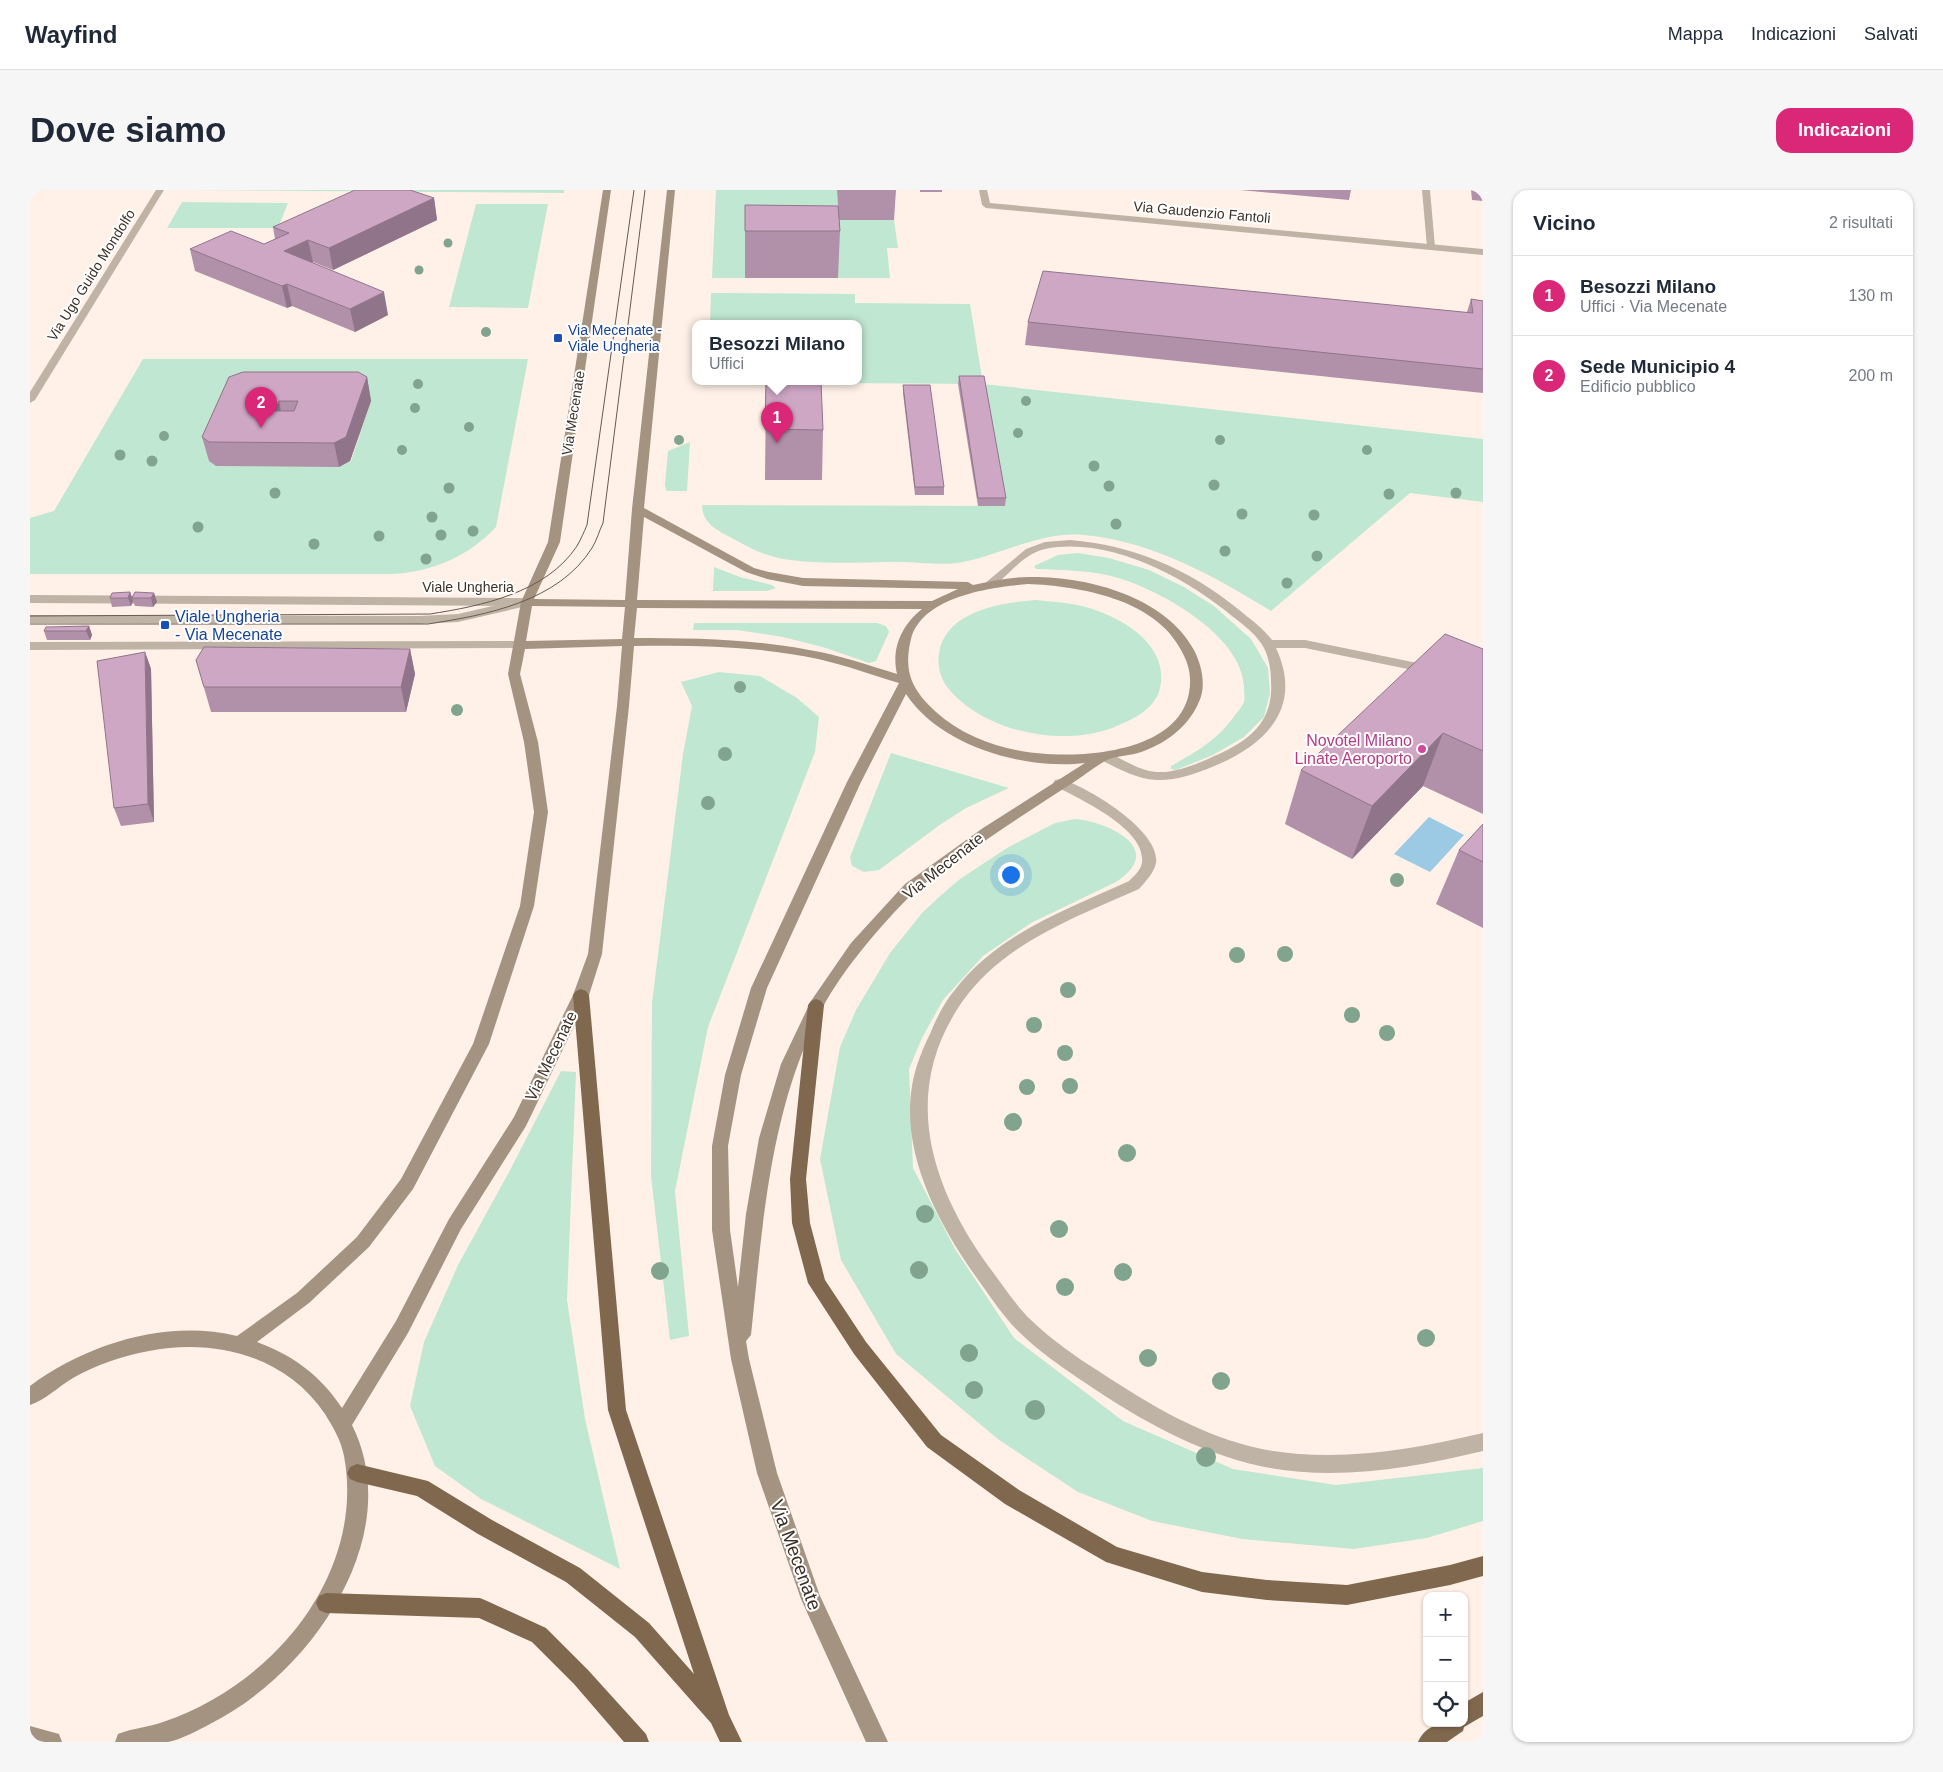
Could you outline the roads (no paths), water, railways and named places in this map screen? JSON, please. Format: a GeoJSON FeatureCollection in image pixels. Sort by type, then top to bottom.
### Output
{"type":"FeatureCollection","features":[{"type":"Feature","properties":{"kind":"highway"},"geometry":{"type":"LineString","coordinates":[[581,995],[617,1410],[720,1719],[731,1742]]}},
{"type":"Feature","properties":{"kind":"highway"},"geometry":{"type":"LineString","coordinates":[[816,1005],[798,1179],[801,1223],[817,1283],[860,1348],[934,1442],[1012,1497],[1113,1555],[1202,1582],[1266,1590],[1347,1595],[1450,1575],[1483,1566]]}},
{"type":"Feature","properties":{"kind":"highway"},"geometry":{"type":"LineString","coordinates":[[357,1473],[421,1488],[484,1526],[573,1574],[642,1630],[720,1719]]}},
{"type":"Feature","properties":{"kind":"highway"},"geometry":{"type":"LineString","coordinates":[[326,1603],[480,1608],[539,1635],[581,1677],[638,1742]]}},
{"type":"Feature","properties":{"kind":"highway"},"geometry":{"type":"LineString","coordinates":[[1468,1713],[1483,1703]]}},
{"type":"Feature","properties":{"kind":"highway"},"geometry":{"type":"LineString","coordinates":[[1429,1742],[1450,1727]]}},
{"type":"Feature","properties":{"kind":"main road","name":"Via Mecenate"},"geometry":{"type":"LineString","coordinates":[[241,1344],[303,1298],[364,1242],[407,1184],[481,1044],[527,906],[541,812],[531,742],[514,674],[527,602],[554,542],[607,190]]}},
{"type":"Feature","properties":{"kind":"main road","name":"Via Mecenate"},"geometry":{"type":"LineString","coordinates":[[342,1424],[402,1327],[455,1224],[520,1121],[581,995],[595,954],[623,706],[638,509],[671,190]]}},
{"type":"Feature","properties":{"kind":"main road","name":"Via Mecenate"},"geometry":{"type":"LineString","coordinates":[[638,509],[750,570],[785,580],[803,582],[985,585],[1020,581],[1045,581],[1097,589],[1129,601],[1156,616],[1178,634],[1186,645],[1196,667],[1198,678],[1195,700],[1172,730],[1153,741],[1138,748],[1085,759],[1046,759],[1008,752],[989,747],[956,732],[930,714],[911,693],[906,682],[901,659],[905,638],[918,619],[934,605],[950,596],[985,585]]}},
{"type":"Feature","properties":{"kind":"main road","name":"Via Mecenate"},"geometry":{"type":"LineString","coordinates":[[527,602],[934,605]]}},
{"type":"Feature","properties":{"kind":"main road"},"geometry":{"type":"LineString","coordinates":[[518,645],[627,643],[738,645],[808,653],[906,682]]}},
{"type":"Feature","properties":{"kind":"main road","name":"Via Mecenate"},"geometry":{"type":"LineString","coordinates":[[877,1742],[811,1599],[767,1473],[740,1359],[721,1230],[720,1146],[733,1075],[759,988],[854,782],[906,682]]}},
{"type":"Feature","properties":{"kind":"main road","name":"Via Mecenate"},"geometry":{"type":"LineString","coordinates":[[740,1359],[755,1214],[767,1138],[790,1064],[816,1005],[856,946],[910,888],[1060,783],[1104,756]]}},
{"type":"Feature","properties":{"kind":"main road"},"geometry":{"type":"LineString","coordinates":[[30,1397],[79,1366],[120,1350],[141,1344],[182,1339],[222,1340],[241,1344],[283,1361],[318,1388],[342,1424],[354,1456],[357,1473],[355,1524],[349,1550],[326,1603],[296,1645],[257,1683],[234,1699],[186,1725],[161,1734],[126,1742]]}},
{"type":"Feature","properties":{"kind":"main road"},"geometry":{"type":"LineString","coordinates":[[30,1737],[51,1742]]}},
{"type":"Feature","properties":{"kind":"street","name":"Via Ugo Guido Mondolfo"},"geometry":{"type":"LineString","coordinates":[[30,400],[160,190]]}},
{"type":"Feature","properties":{"kind":"street","name":"Via Gaudenzio Fantoli"},"geometry":{"type":"LineString","coordinates":[[983,190],[986,205],[1483,252]]}},
{"type":"Feature","properties":{"kind":"street"},"geometry":{"type":"LineString","coordinates":[[1426,190],[1431,247]]}},
{"type":"Feature","properties":{"kind":"street","name":"Via Mecenate"},"geometry":{"type":"LineString","coordinates":[[985,585],[1032,549],[1045,545],[1064,543],[1117,550],[1168,568],[1192,581],[1231,608],[1268,644],[1278,674],[1278,698],[1270,723],[1250,742],[1211,763],[1194,769],[1158,776],[1143,774],[1104,756]]}},
{"type":"Feature","properties":{"kind":"street","name":"Viale Ungheria"},"geometry":{"type":"LineString","coordinates":[[30,599],[527,602]]}},
{"type":"Feature","properties":{"kind":"street","name":"Viale Ungheria"},"geometry":{"type":"LineString","coordinates":[[30,619],[419,620],[458,618],[527,602]]}},
{"type":"Feature","properties":{"kind":"street"},"geometry":{"type":"LineString","coordinates":[[1268,644],[1305,644],[1395,664],[1445,671]]}},
{"type":"Feature","properties":{"kind":"street"},"geometry":{"type":"LineString","coordinates":[[30,646],[518,645]]}},
{"type":"Feature","properties":{"kind":"street"},"geometry":{"type":"LineString","coordinates":[[1060,783],[1124,821],[1139,834],[1147,848],[1149,862],[1144,874],[1134,885],[1036,931],[1005,950],[981,971],[959,996],[940,1027],[927,1061],[918,1094],[921,1133],[929,1172],[946,1217],[972,1258],[1024,1325],[1052,1350],[1138,1407],[1185,1432],[1233,1450],[1289,1462],[1347,1463],[1448,1451],[1483,1442]]}},
{"type":"Feature","properties":{"kind":"water"},"geometry":{"type":"Polygon","coordinates":[[[1429,817],[1464,835],[1430,872],[1394,854],[1429,817]]]}},
{"type":"Feature","properties":{"kind":"tram line"},"geometry":{"type":"LineString","coordinates":[[30,616],[430,614],[470,607],[511,595],[548,575],[564,562],[577,546],[587,525],[634,190]]}},
{"type":"Feature","properties":{"kind":"tram line"},"geometry":{"type":"LineString","coordinates":[[30,624],[428,624],[473,616],[519,603],[560,581],[578,566],[592,548],[603,523],[645,190]]}},
{"type":"Feature","properties":{"kind":"place","name":"Via Mecenate - Viale Ungheria"},"geometry":{"type":"Point","coordinates":[558,338]}},
{"type":"Feature","properties":{"kind":"place","name":"Sede Municipio 4"},"geometry":{"type":"Point","coordinates":[261,428]}},
{"type":"Feature","properties":{"kind":"place","name":"Besozzi Milano"},"geometry":{"type":"Point","coordinates":[777,443]}},
{"type":"Feature","properties":{"kind":"place","name":"Viale Ungheria - Via Mecenate"},"geometry":{"type":"Point","coordinates":[165,625]}},
{"type":"Feature","properties":{"kind":"place","name":"Novotel Milano Linate Aeroporto"},"geometry":{"type":"Point","coordinates":[1422,749]}}]}
